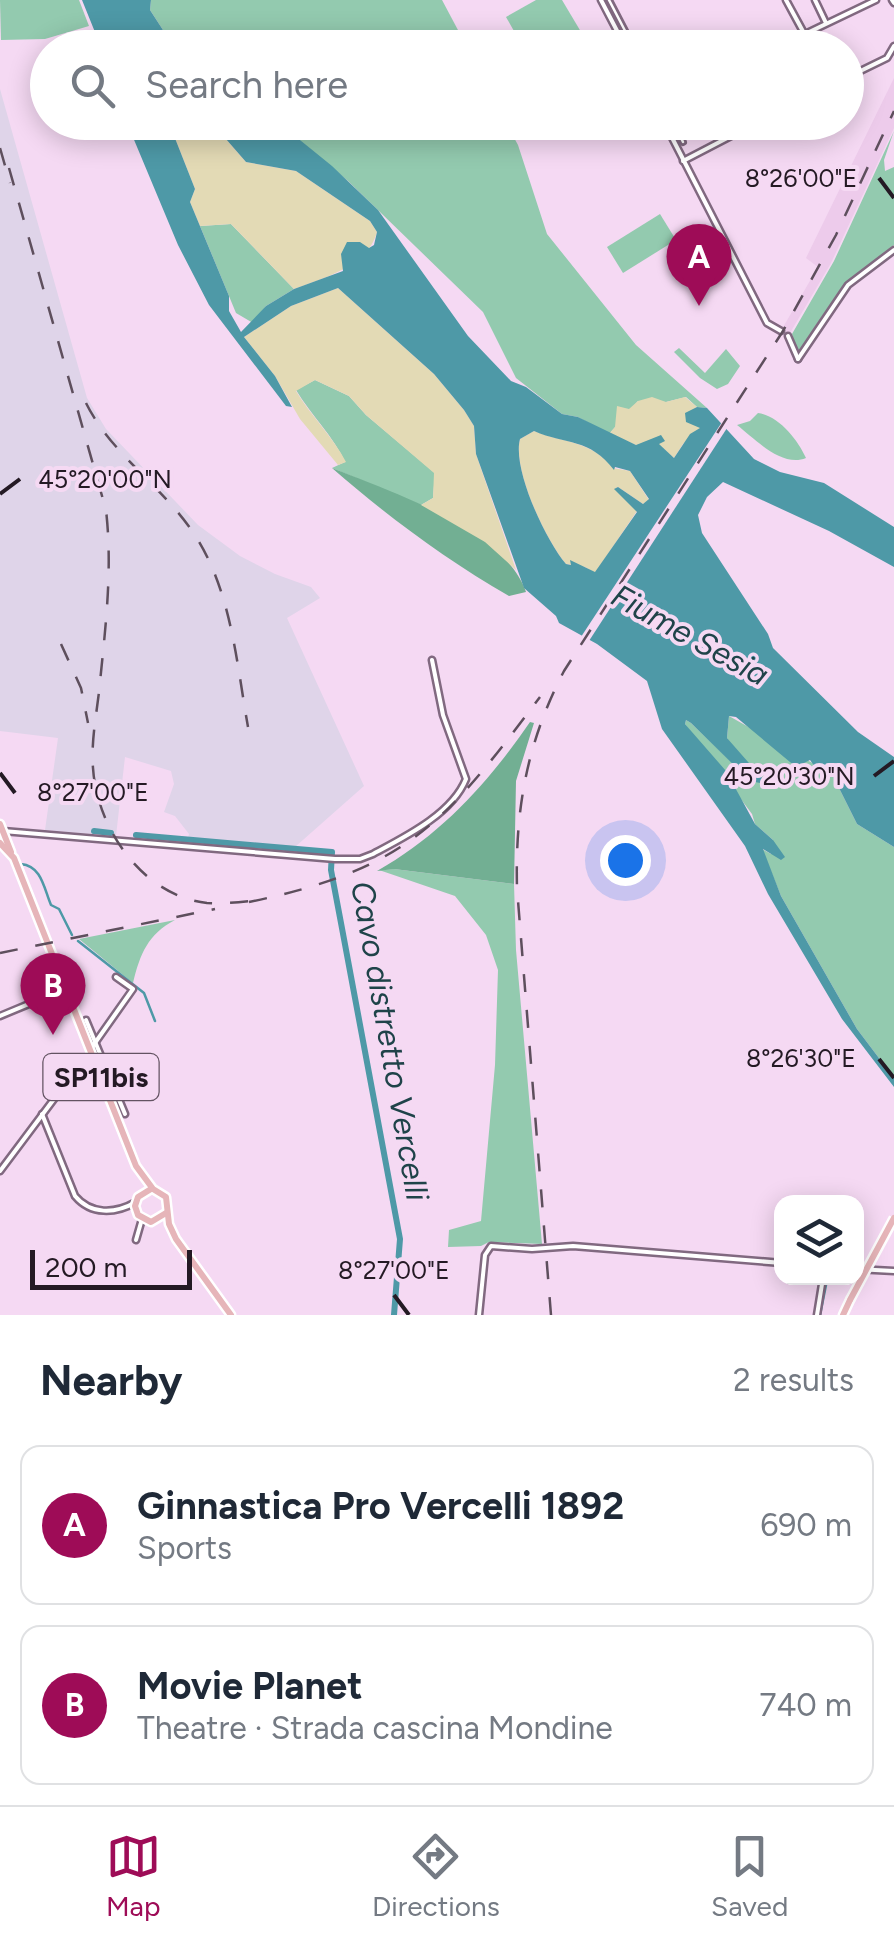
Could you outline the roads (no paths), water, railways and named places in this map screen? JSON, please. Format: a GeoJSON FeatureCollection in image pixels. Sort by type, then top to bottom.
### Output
{"type":"FeatureCollection","features":[{"type":"Feature","properties":{"kind":"main road","name":"SP11bis"},"geometry":{"type":"LineString","coordinates":[[2,827],[93,1050],[136,1166],[141,1193]]}},
{"type":"Feature","properties":{"kind":"main road"},"geometry":{"type":"LineString","coordinates":[[0,843],[14,858]]}},
{"type":"Feature","properties":{"kind":"main road","name":"SP11bis"},"geometry":{"type":"LineString","coordinates":[[136,1166],[152,1189],[166,1197],[166,1213],[176,1238],[231,1315]]}},
{"type":"Feature","properties":{"kind":"main road"},"geometry":{"type":"LineString","coordinates":[[152,1189],[141,1193],[136,1202],[147,1219],[166,1213]]}},
{"type":"Feature","properties":{"kind":"main road"},"geometry":{"type":"LineString","coordinates":[[843,1315],[894,1218]]}},
{"type":"Feature","properties":{"kind":"main road","name":"SP11bis"},"geometry":{"type":"LineString","coordinates":[[147,1219],[176,1238]]}},
{"type":"Feature","properties":{"kind":"street"},"geometry":{"type":"LineString","coordinates":[[601,0],[617,30]]}},
{"type":"Feature","properties":{"kind":"street"},"geometry":{"type":"LineString","coordinates":[[610,0],[625,30]]}},
{"type":"Feature","properties":{"kind":"street"},"geometry":{"type":"LineString","coordinates":[[786,0],[803,30]]}},
{"type":"Feature","properties":{"kind":"street"},"geometry":{"type":"LineString","coordinates":[[814,0],[826,24]]}},
{"type":"Feature","properties":{"kind":"street"},"geometry":{"type":"LineString","coordinates":[[813,30],[876,0]]}},
{"type":"Feature","properties":{"kind":"street"},"geometry":{"type":"LineString","coordinates":[[864,69],[888,58],[894,46]]}},
{"type":"Feature","properties":{"kind":"street"},"geometry":{"type":"LineString","coordinates":[[673,140],[767,323],[781,331]]}},
{"type":"Feature","properties":{"kind":"street"},"geometry":{"type":"LineString","coordinates":[[683,160],[722,140]]}},
{"type":"Feature","properties":{"kind":"street"},"geometry":{"type":"LineString","coordinates":[[788,336],[798,359],[848,285],[894,250]]}},
{"type":"Feature","properties":{"kind":"street"},"geometry":{"type":"LineString","coordinates":[[2,827],[360,859],[392,844],[441,810],[465,784],[464,769],[443,715],[432,660]]}},
{"type":"Feature","properties":{"kind":"street"},"geometry":{"type":"LineString","coordinates":[[0,1171],[93,1050],[133,989],[116,977]]}},
{"type":"Feature","properties":{"kind":"street"},"geometry":{"type":"LineString","coordinates":[[0,1016],[66,988]]}},
{"type":"Feature","properties":{"kind":"street"},"geometry":{"type":"LineString","coordinates":[[86,1020],[93,1050],[125,1114]]}},
{"type":"Feature","properties":{"kind":"street"},"geometry":{"type":"LineString","coordinates":[[42,1114],[82,1205],[91,1210],[120,1209],[136,1202]]}},
{"type":"Feature","properties":{"kind":"street"},"geometry":{"type":"LineString","coordinates":[[120,1209],[147,1219],[137,1236]]}},
{"type":"Feature","properties":{"kind":"street"},"geometry":{"type":"LineString","coordinates":[[479,1315],[484,1255],[491,1246],[573,1246],[774,1262]]}},
{"type":"Feature","properties":{"kind":"street"},"geometry":{"type":"LineString","coordinates":[[864,1270],[894,1272]]}},
{"type":"Feature","properties":{"kind":"street"},"geometry":{"type":"LineString","coordinates":[[817,1315],[822,1285]]}},
{"type":"Feature","properties":{"kind":"water"},"geometry":{"type":"Polygon","coordinates":[[[82,0],[151,0],[150,10],[163,30],[94,30],[82,0]]]}},
{"type":"Feature","properties":{"kind":"water","name":"Fiume Sesia"},"geometry":{"type":"Polygon","coordinates":[[[134,140],[176,140],[195,189],[190,202],[229,296],[229,311],[241,332],[266,306],[294,289],[343,271],[341,254],[347,242],[360,242],[369,248],[374,245],[377,232],[370,221],[296,171],[246,162],[227,140],[300,140],[378,210],[468,336],[511,381],[526,387],[562,414],[578,417],[636,445],[661,435],[665,441],[659,444],[674,458],[690,434],[700,428],[686,422],[685,413],[697,407],[707,408],[754,459],[780,472],[824,483],[894,527],[894,567],[829,531],[723,482],[707,497],[698,515],[702,533],[768,634],[773,648],[858,732],[894,757],[894,847],[857,824],[832,774],[823,778],[810,760],[796,767],[736,717],[729,716],[727,738],[766,784],[750,781],[691,723],[686,720],[685,724],[726,771],[755,824],[785,857],[781,860],[763,849],[781,896],[857,1029],[894,1078],[894,1087],[842,1019],[768,894],[745,846],[662,729],[647,681],[597,644],[559,623],[524,588],[476,454],[474,426],[434,374],[338,288],[291,306],[244,337],[275,376],[292,407],[286,406],[209,305],[178,245],[134,140]],[[534,431],[520,439],[519,452],[526,486],[549,539],[566,564],[571,565],[570,560],[595,572],[637,512],[614,489],[618,487],[643,504],[649,499],[630,471],[615,467],[614,470],[587,447],[534,431]]]}},
{"type":"Feature","properties":{"kind":"waterway","name":"Cavo distretto Vercelli"},"geometry":{"type":"LineString","coordinates":[[94,831],[111,833]]}},
{"type":"Feature","properties":{"kind":"waterway","name":"Cavo distretto Vercelli"},"geometry":{"type":"LineString","coordinates":[[136,835],[332,852],[331,870],[400,1239],[394,1315]]}},
{"type":"Feature","properties":{"kind":"waterway"},"geometry":{"type":"LineString","coordinates":[[21,864],[38,874],[51,905],[59,909],[72,935]]}},
{"type":"Feature","properties":{"kind":"waterway"},"geometry":{"type":"LineString","coordinates":[[78,941],[144,993],[155,1021]]}},
{"type":"Feature","properties":{"kind":"waterway"},"geometry":{"type":"LineString","coordinates":[[820,1315],[826,1285]]}},
{"type":"Feature","properties":{"kind":"railway"},"geometry":{"type":"LineString","coordinates":[[551,1315],[517,888],[521,803],[532,750],[564,671],[783,331],[836,235],[894,111]]}},
{"type":"Feature","properties":{"kind":"railway"},"geometry":{"type":"LineString","coordinates":[[0,148],[10,183]]}},
{"type":"Feature","properties":{"kind":"railway"},"geometry":{"type":"LineString","coordinates":[[9,168],[106,510],[109,556],[94,730],[96,791],[114,836],[144,873],[163,888],[207,903],[260,900]]}},
{"type":"Feature","properties":{"kind":"railway"},"geometry":{"type":"LineString","coordinates":[[86,403],[108,437],[178,512],[204,550],[230,624],[248,727]]}},
{"type":"Feature","properties":{"kind":"railway"},"geometry":{"type":"LineString","coordinates":[[61,644],[81,688],[88,723]]}},
{"type":"Feature","properties":{"kind":"railway"},"geometry":{"type":"LineString","coordinates":[[249,902],[348,874],[419,834],[477,777],[540,697]]}},
{"type":"Feature","properties":{"kind":"railway"},"geometry":{"type":"LineString","coordinates":[[0,953],[215,909]]}},
{"type":"Feature","properties":{"kind":"place","name":"Ginnastica Pro Vercelli 1892"},"geometry":{"type":"Point","coordinates":[699,306]}},
{"type":"Feature","properties":{"kind":"place","name":"Movie Planet"},"geometry":{"type":"Point","coordinates":[53,1035]}}]}
